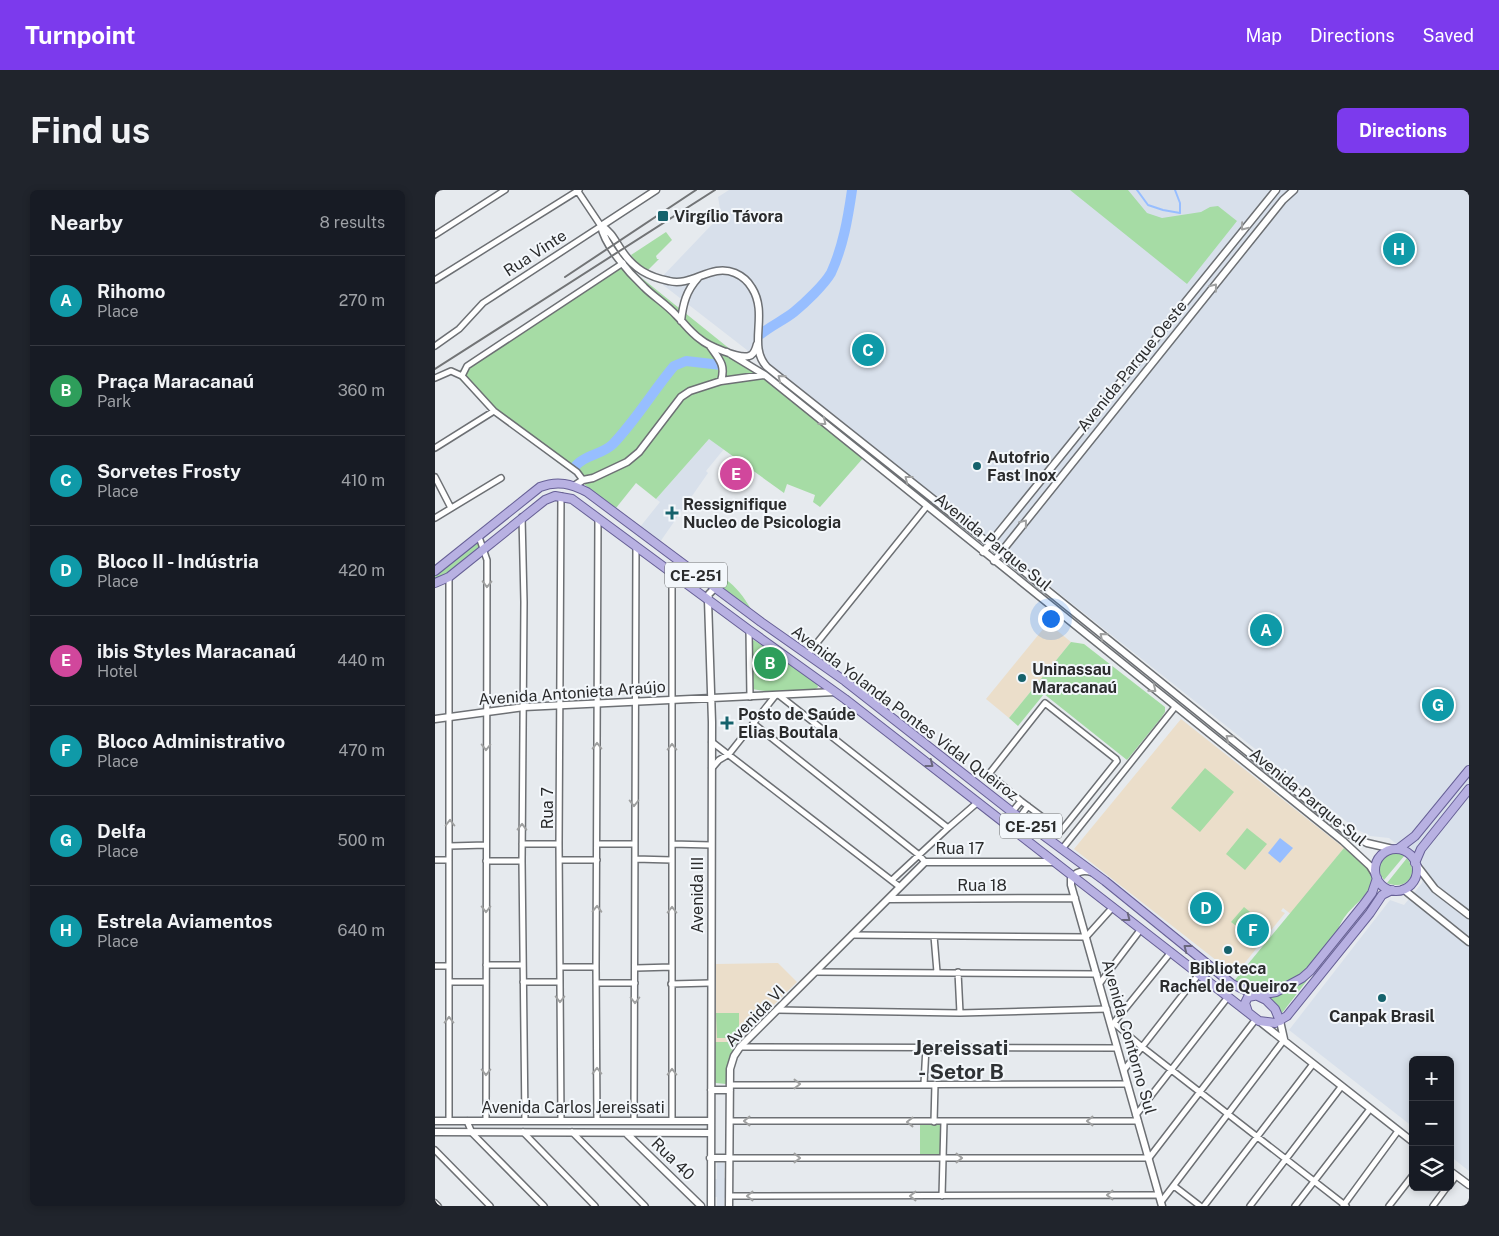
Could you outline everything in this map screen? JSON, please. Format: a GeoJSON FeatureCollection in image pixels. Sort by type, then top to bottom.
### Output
{"type":"FeatureCollection","features":[{"type":"Feature","properties":{"kind":"main road","name":"Avenida Yolanda Pontes Vidal Queiroz"},"geometry":{"type":"LineString","coordinates":[[435,571],[540,487],[559,483],[574,486],[587,492],[715,588],[845,681],[1019,818],[1105,881],[1232,984],[1256,994]]}},
{"type":"Feature","properties":{"kind":"main road"},"geometry":{"type":"LineString","coordinates":[[435,583],[449,577],[545,500],[561,496]]}},
{"type":"Feature","properties":{"kind":"main road","name":"CE-251"},"geometry":{"type":"LineString","coordinates":[[561,496],[577,502],[598,517]]}},
{"type":"Feature","properties":{"kind":"main road","name":"Avenida Yolanda Pontes Vidal Queiroz"},"geometry":{"type":"LineString","coordinates":[[598,517],[707,600],[905,745],[1248,1013]]}},
{"type":"Feature","properties":{"kind":"main road"},"geometry":{"type":"LineString","coordinates":[[631,542],[631,534],[636,529]]}},
{"type":"Feature","properties":{"kind":"main road"},"geometry":{"type":"LineString","coordinates":[[467,547],[475,557]]}},
{"type":"Feature","properties":{"kind":"main road"},"geometry":{"type":"LineString","coordinates":[[891,735],[900,725]]}},
{"type":"Feature","properties":{"kind":"main road"},"geometry":{"type":"LineString","coordinates":[[905,745],[913,735]]}},
{"type":"Feature","properties":{"kind":"main road"},"geometry":{"type":"LineString","coordinates":[[1248,1013],[1246,1001],[1248,997],[1282,990],[1310,971],[1372,893],[1378,858],[1415,836],[1469,770]]}},
{"type":"Feature","properties":{"kind":"main road"},"geometry":{"type":"LineString","coordinates":[[1258,1020],[1272,1023],[1280,1021],[1287,1016],[1370,913],[1382,895],[1392,890],[1403,889],[1409,886],[1416,875],[1415,863],[1421,849],[1469,789]]}},
{"type":"Feature","properties":{"kind":"main road"},"geometry":{"type":"LineString","coordinates":[[1395,849],[1408,853],[1415,863]]}},
{"type":"Feature","properties":{"kind":"main road"},"geometry":{"type":"LineString","coordinates":[[1376,876],[1382,886],[1392,890]]}},
{"type":"Feature","properties":{"kind":"main road"},"geometry":{"type":"LineString","coordinates":[[1105,881],[1108,893],[1106,901]]}},
{"type":"Feature","properties":{"kind":"main road","name":"CE-251"},"geometry":{"type":"LineString","coordinates":[[1256,994],[1271,1004],[1280,1021]]}},
{"type":"Feature","properties":{"kind":"main road","name":"CE-251"},"geometry":{"type":"LineString","coordinates":[[1248,1013],[1258,1020]]}},
{"type":"Feature","properties":{"kind":"street"},"geometry":{"type":"LineString","coordinates":[[435,235],[505,190]]}},
{"type":"Feature","properties":{"kind":"street"},"geometry":{"type":"LineString","coordinates":[[435,280],[578,190],[601,226]]}},
{"type":"Feature","properties":{"kind":"street","name":"Rua Vinte"},"geometry":{"type":"LineString","coordinates":[[435,346],[459,329],[483,303],[656,190]]}},
{"type":"Feature","properties":{"kind":"street","name":"Avenida Parque Oeste"},"geometry":{"type":"LineString","coordinates":[[983,552],[1276,190]]}},
{"type":"Feature","properties":{"kind":"street","name":"Avenida Parque Oeste"},"geometry":{"type":"LineString","coordinates":[[994,561],[1273,213],[1294,190]]}},
{"type":"Feature","properties":{"kind":"street"},"geometry":{"type":"LineString","coordinates":[[1262,206],[1273,213]]}},
{"type":"Feature","properties":{"kind":"street","name":"Avenida Parque Sul"},"geometry":{"type":"LineString","coordinates":[[601,226],[610,231],[623,253],[643,273],[671,282],[686,280],[711,272],[729,271],[747,281],[752,287],[759,304],[760,332],[753,354],[749,356],[727,352],[710,346],[694,334],[645,288],[623,263],[603,236],[601,226]]}},
{"type":"Feature","properties":{"kind":"street"},"geometry":{"type":"LineString","coordinates":[[463,376],[467,366],[623,263]]}},
{"type":"Feature","properties":{"kind":"street"},"geometry":{"type":"LineString","coordinates":[[681,322],[686,295],[691,285],[701,275]]}},
{"type":"Feature","properties":{"kind":"street","name":"Avenida Parque Sul"},"geometry":{"type":"LineString","coordinates":[[757,344],[761,360],[767,367],[990,544],[1349,834],[1367,843],[1395,849]]}},
{"type":"Feature","properties":{"kind":"street"},"geometry":{"type":"LineString","coordinates":[[710,346],[723,365],[721,381]]}},
{"type":"Feature","properties":{"kind":"street","name":"Avenida Parque Sul"},"geometry":{"type":"LineString","coordinates":[[727,352],[765,375],[1343,841],[1369,866],[1376,876]]}},
{"type":"Feature","properties":{"kind":"street"},"geometry":{"type":"LineString","coordinates":[[435,378],[451,371],[463,376],[494,411],[577,472],[583,480]]}},
{"type":"Feature","properties":{"kind":"street"},"geometry":{"type":"LineString","coordinates":[[574,486],[583,480],[593,478],[627,462],[639,452],[681,397],[690,391],[721,381],[765,375]]}},
{"type":"Feature","properties":{"kind":"street"},"geometry":{"type":"LineString","coordinates":[[435,448],[494,411]]}},
{"type":"Feature","properties":{"kind":"street"},"geometry":{"type":"LineString","coordinates":[[435,477],[451,508]]}},
{"type":"Feature","properties":{"kind":"street"},"geometry":{"type":"LineString","coordinates":[[435,518],[501,478]]}},
{"type":"Feature","properties":{"kind":"street"},"geometry":{"type":"LineString","coordinates":[[587,492],[593,478]]}},
{"type":"Feature","properties":{"kind":"street","name":"Rua 7"},"geometry":{"type":"LineString","coordinates":[[561,496],[559,844],[561,1121]]}},
{"type":"Feature","properties":{"kind":"street"},"geometry":{"type":"LineString","coordinates":[[808,654],[927,506]]}},
{"type":"Feature","properties":{"kind":"street"},"geometry":{"type":"LineString","coordinates":[[522,517],[524,602],[522,861],[525,1121]]}},
{"type":"Feature","properties":{"kind":"street"},"geometry":{"type":"LineString","coordinates":[[597,1120],[598,517]]}},
{"type":"Feature","properties":{"kind":"street"},"geometry":{"type":"LineString","coordinates":[[479,537],[487,560],[486,1121]]}},
{"type":"Feature","properties":{"kind":"street"},"geometry":{"type":"LineString","coordinates":[[631,542],[635,702],[634,844],[636,968],[634,1120]]}},
{"type":"Feature","properties":{"kind":"street"},"geometry":{"type":"LineString","coordinates":[[672,574],[672,1121]]}},
{"type":"Feature","properties":{"kind":"street"},"geometry":{"type":"LineString","coordinates":[[449,577],[449,1121]]}},
{"type":"Feature","properties":{"kind":"street"},"geometry":{"type":"LineString","coordinates":[[707,600],[709,594],[715,588]]}},
{"type":"Feature","properties":{"kind":"street","name":"Avenida III"},"geometry":{"type":"LineString","coordinates":[[707,600],[712,742],[711,1206]]}},
{"type":"Feature","properties":{"kind":"street"},"geometry":{"type":"LineString","coordinates":[[749,630],[750,696]]}},
{"type":"Feature","properties":{"kind":"street","name":"Avenida Antonieta Araújo"},"geometry":{"type":"LineString","coordinates":[[435,719],[523,707],[835,692]]}},
{"type":"Feature","properties":{"kind":"street"},"geometry":{"type":"LineString","coordinates":[[712,768],[719,760],[729,754],[778,696],[948,828]]}},
{"type":"Feature","properties":{"kind":"street"},"geometry":{"type":"LineString","coordinates":[[1043,704],[1048,704],[1116,759],[1117,762],[1061,831],[1021,801],[990,775],[989,772],[1043,704]]}},
{"type":"Feature","properties":{"kind":"street"},"geometry":{"type":"LineString","coordinates":[[1062,849],[1175,707]]}},
{"type":"Feature","properties":{"kind":"street"},"geometry":{"type":"LineString","coordinates":[[754,724],[919,855],[925,862]]}},
{"type":"Feature","properties":{"kind":"street"},"geometry":{"type":"LineString","coordinates":[[712,742],[900,887]]}},
{"type":"Feature","properties":{"kind":"street"},"geometry":{"type":"LineString","coordinates":[[1012,812],[1021,801]]}},
{"type":"Feature","properties":{"kind":"street"},"geometry":{"type":"LineString","coordinates":[[893,880],[978,802]]}},
{"type":"Feature","properties":{"kind":"street"},"geometry":{"type":"LineString","coordinates":[[1019,818],[1028,806]]}},
{"type":"Feature","properties":{"kind":"street"},"geometry":{"type":"LineString","coordinates":[[522,844],[559,844]]}},
{"type":"Feature","properties":{"kind":"street"},"geometry":{"type":"LineString","coordinates":[[597,844],[634,844]]}},
{"type":"Feature","properties":{"kind":"street"},"geometry":{"type":"LineString","coordinates":[[673,844],[711,845]]}},
{"type":"Feature","properties":{"kind":"street"},"geometry":{"type":"LineString","coordinates":[[449,846],[486,845]]}},
{"type":"Feature","properties":{"kind":"street"},"geometry":{"type":"LineString","coordinates":[[635,859],[672,860]]}},
{"type":"Feature","properties":{"kind":"street"},"geometry":{"type":"LineString","coordinates":[[435,860],[449,860]]}},
{"type":"Feature","properties":{"kind":"street"},"geometry":{"type":"LineString","coordinates":[[559,860],[597,860]]}},
{"type":"Feature","properties":{"kind":"street"},"geometry":{"type":"LineString","coordinates":[[486,861],[522,861]]}},
{"type":"Feature","properties":{"kind":"street","name":"Rua 17"},"geometry":{"type":"LineString","coordinates":[[925,862],[1055,862]]}},
{"type":"Feature","properties":{"kind":"street","name":"Avenida VI"},"geometry":{"type":"LineString","coordinates":[[729,1206],[730,1087],[732,1062],[740,1047],[925,862]]}},
{"type":"Feature","properties":{"kind":"street"},"geometry":{"type":"LineString","coordinates":[[1415,863],[1435,889],[1469,915]]}},
{"type":"Feature","properties":{"kind":"street"},"geometry":{"type":"LineString","coordinates":[[1073,876],[1089,871],[1095,874]]}},
{"type":"Feature","properties":{"kind":"street","name":"Avenida Contorno Sul"},"geometry":{"type":"LineString","coordinates":[[1073,876],[1071,881],[1075,898],[1113,1024],[1117,1048],[1161,1201]]}},
{"type":"Feature","properties":{"kind":"street"},"geometry":{"type":"LineString","coordinates":[[1403,889],[1469,942]]}},
{"type":"Feature","properties":{"kind":"street","name":"Rua 18"},"geometry":{"type":"LineString","coordinates":[[889,899],[1075,898]]}},
{"type":"Feature","properties":{"kind":"street"},"geometry":{"type":"LineString","coordinates":[[852,935],[1086,937],[1113,907]]}},
{"type":"Feature","properties":{"kind":"street"},"geometry":{"type":"LineString","coordinates":[[1100,983],[1141,929]]}},
{"type":"Feature","properties":{"kind":"street"},"geometry":{"type":"LineString","coordinates":[[933,936],[937,972]]}},
{"type":"Feature","properties":{"kind":"street"},"geometry":{"type":"LineString","coordinates":[[1171,952],[1113,1024],[1171,1070],[1315,1181],[1344,1206],[1398,1131]]}},
{"type":"Feature","properties":{"kind":"street"},"geometry":{"type":"LineString","coordinates":[[486,965],[523,965]]}},
{"type":"Feature","properties":{"kind":"street"},"geometry":{"type":"LineString","coordinates":[[435,966],[449,966]]}},
{"type":"Feature","properties":{"kind":"street"},"geometry":{"type":"LineString","coordinates":[[560,967],[596,967]]}},
{"type":"Feature","properties":{"kind":"street"},"geometry":{"type":"LineString","coordinates":[[636,968],[671,967]]}},
{"type":"Feature","properties":{"kind":"street"},"geometry":{"type":"LineString","coordinates":[[816,972],[1097,974]]}},
{"type":"Feature","properties":{"kind":"street"},"geometry":{"type":"LineString","coordinates":[[958,972],[960,1013]]}},
{"type":"Feature","properties":{"kind":"street"},"geometry":{"type":"LineString","coordinates":[[1123,1070],[1199,974]]}},
{"type":"Feature","properties":{"kind":"street"},"geometry":{"type":"LineString","coordinates":[[449,982],[486,982]]}},
{"type":"Feature","properties":{"kind":"street"},"geometry":{"type":"LineString","coordinates":[[523,982],[560,982]]}},
{"type":"Feature","properties":{"kind":"street"},"geometry":{"type":"LineString","coordinates":[[596,983],[635,983]]}},
{"type":"Feature","properties":{"kind":"street"},"geometry":{"type":"LineString","coordinates":[[671,984],[711,983]]}},
{"type":"Feature","properties":{"kind":"street"},"geometry":{"type":"LineString","coordinates":[[730,1121],[934,1122],[1137,1118],[1171,1070],[1228,997]]}},
{"type":"Feature","properties":{"kind":"street"},"geometry":{"type":"LineString","coordinates":[[777,1010],[960,1013],[1107,1009]]}},
{"type":"Feature","properties":{"kind":"street"},"geometry":{"type":"LineString","coordinates":[[710,1158],[1149,1158],[1258,1020],[1409,1139]]}},
{"type":"Feature","properties":{"kind":"street"},"geometry":{"type":"LineString","coordinates":[[729,1196],[942,1196],[1161,1201],[1284,1040],[1280,1021]]}},
{"type":"Feature","properties":{"kind":"street"},"geometry":{"type":"LineString","coordinates":[[740,1047],[1117,1048]]}},
{"type":"Feature","properties":{"kind":"street"},"geometry":{"type":"LineString","coordinates":[[924,1084],[926,1047]]}},
{"type":"Feature","properties":{"kind":"street"},"geometry":{"type":"LineString","coordinates":[[1204,1206],[1313,1064]]}},
{"type":"Feature","properties":{"kind":"street"},"geometry":{"type":"LineString","coordinates":[[711,1090],[730,1087],[924,1084],[1127,1084]]}},
{"type":"Feature","properties":{"kind":"street"},"geometry":{"type":"LineString","coordinates":[[934,1122],[935,1084]]}},
{"type":"Feature","properties":{"kind":"street"},"geometry":{"type":"LineString","coordinates":[[1250,1206],[1341,1087]]}},
{"type":"Feature","properties":{"kind":"street"},"geometry":{"type":"LineString","coordinates":[[1295,1206],[1370,1109]]}},
{"type":"Feature","properties":{"kind":"street","name":"Avenida Carlos Jereissati"},"geometry":{"type":"LineString","coordinates":[[435,1121],[711,1121]]}},
{"type":"Feature","properties":{"kind":"street"},"geometry":{"type":"LineString","coordinates":[[467,1121],[473,1133],[544,1206]]}},
{"type":"Feature","properties":{"kind":"street"},"geometry":{"type":"LineString","coordinates":[[942,1196],[944,1121]]}},
{"type":"Feature","properties":{"kind":"street","name":"Avenida Carlos Jereissati"},"geometry":{"type":"LineString","coordinates":[[435,1132],[711,1133]]}},
{"type":"Feature","properties":{"kind":"street"},"geometry":{"type":"LineString","coordinates":[[523,1132],[595,1206]]}},
{"type":"Feature","properties":{"kind":"street"},"geometry":{"type":"LineString","coordinates":[[572,1132],[645,1206]]}},
{"type":"Feature","properties":{"kind":"street","name":"Rua 40"},"geometry":{"type":"LineString","coordinates":[[626,1133],[701,1206]]}},
{"type":"Feature","properties":{"kind":"street"},"geometry":{"type":"LineString","coordinates":[[435,1150],[491,1206]]}},
{"type":"Feature","properties":{"kind":"street"},"geometry":{"type":"LineString","coordinates":[[1454,1175],[1469,1185]]}},
{"type":"Feature","properties":{"kind":"street"},"geometry":{"type":"LineString","coordinates":[[1389,1206],[1409,1180]]}},
{"type":"Feature","properties":{"kind":"street"},"geometry":{"type":"LineString","coordinates":[[1173,1186],[1200,1206]]}},
{"type":"Feature","properties":{"kind":"street"},"geometry":{"type":"LineString","coordinates":[[1433,1206],[1444,1191]]}},
{"type":"Feature","properties":{"kind":"shaded area"},"geometry":{"type":"Polygon","coordinates":[[[729,190],[1469,190],[1469,1171],[1454,1159],[1454,1056],[1409,1056],[1409,1124],[1289,1030],[1390,900],[1404,905],[1422,883],[1424,866],[1389,838],[1370,836],[1356,829],[974,526],[658,281],[721,215],[718,197],[729,190]]]}},
{"type":"Feature","properties":{"kind":"shaded area"},"geometry":{"type":"Polygon","coordinates":[[[709,439],[724,449],[706,471],[708,473],[660,542],[640,527],[660,502],[656,499],[709,439]]]}},
{"type":"Feature","properties":{"kind":"shaded area","name":"Uninassau Maracanaú"},"geometry":{"type":"Polygon","coordinates":[[[1048,623],[1071,642],[1009,718],[986,699],[1048,623]]]}},
{"type":"Feature","properties":{"kind":"shaded area"},"geometry":{"type":"Polygon","coordinates":[[[1181,719],[1344,848],[1293,911],[1292,915],[1283,908],[1281,911],[1285,913],[1235,975],[1074,849],[1181,719]]]}},
{"type":"Feature","properties":{"kind":"shaded area"},"geometry":{"type":"Polygon","coordinates":[[[778,963],[797,982],[736,1042],[715,1042],[716,964],[778,963]]]}},
{"type":"Feature","properties":{"kind":"shaded area"},"geometry":{"type":"Polygon","coordinates":[[[717,1163],[724,1163],[724,1178],[727,1179],[727,1197],[724,1198],[724,1206],[717,1206],[717,1197],[714,1197],[714,1179],[717,1179],[717,1163]]]}},
{"type":"Feature","properties":{"kind":"green space"},"geometry":{"type":"Polygon","coordinates":[[[1070,190],[1128,190],[1147,213],[1162,218],[1201,212],[1210,207],[1218,206],[1237,221],[1187,284],[1070,190]]]}},
{"type":"Feature","properties":{"kind":"green space"},"geometry":{"type":"Polygon","coordinates":[[[666,232],[672,240],[656,256],[659,259],[648,270],[638,265],[631,255],[666,232]]]}},
{"type":"Feature","properties":{"kind":"green space"},"geometry":{"type":"Polygon","coordinates":[[[625,263],[864,457],[820,507],[813,502],[815,495],[787,484],[784,493],[709,439],[656,499],[636,483],[616,508],[585,485],[585,479],[565,468],[494,413],[454,374],[625,263]]]}},
{"type":"Feature","properties":{"kind":"green space"},"geometry":{"type":"Polygon","coordinates":[[[479,539],[487,549],[435,585],[435,572],[479,539]]]}},
{"type":"Feature","properties":{"kind":"green space"},"geometry":{"type":"Polygon","coordinates":[[[691,564],[710,570],[726,579],[740,592],[751,609],[691,564]]]}},
{"type":"Feature","properties":{"kind":"green space"},"geometry":{"type":"Polygon","coordinates":[[[754,640],[817,683],[818,687],[816,689],[771,692],[752,689],[752,642],[754,640]]]}},
{"type":"Feature","properties":{"kind":"green space"},"geometry":{"type":"Polygon","coordinates":[[[1071,642],[1084,644],[1165,707],[1165,712],[1161,718],[1127,760],[1044,694],[1018,726],[1009,718],[1071,642]]]}},
{"type":"Feature","properties":{"kind":"green space"},"geometry":{"type":"Polygon","coordinates":[[[1205,768],[1234,792],[1200,832],[1171,808],[1205,768]]]}},
{"type":"Feature","properties":{"kind":"green space"},"geometry":{"type":"Polygon","coordinates":[[[1247,828],[1267,844],[1245,870],[1226,854],[1247,828]]]}},
{"type":"Feature","properties":{"kind":"green space"},"geometry":{"type":"Polygon","coordinates":[[[1344,848],[1370,870],[1373,879],[1367,892],[1346,915],[1331,941],[1314,962],[1294,980],[1271,990],[1252,990],[1234,981],[1344,848]]]}},
{"type":"Feature","properties":{"kind":"green space"},"geometry":{"type":"Polygon","coordinates":[[[1393,852],[1405,855],[1384,880],[1379,868],[1380,864],[1385,857],[1393,852]]]}},
{"type":"Feature","properties":{"kind":"green space"},"geometry":{"type":"Polygon","coordinates":[[[1407,858],[1412,870],[1409,880],[1400,885],[1387,883],[1407,858]]]}},
{"type":"Feature","properties":{"kind":"green space"},"geometry":{"type":"Polygon","coordinates":[[[1244,907],[1255,916],[1243,931],[1231,922],[1244,907]]]}},
{"type":"Feature","properties":{"kind":"green space"},"geometry":{"type":"Polygon","coordinates":[[[1309,978],[1282,1013],[1268,998],[1286,992],[1309,978]]]}},
{"type":"Feature","properties":{"kind":"green space"},"geometry":{"type":"Polygon","coordinates":[[[716,1013],[739,1013],[739,1038],[717,1038],[716,1013]]]}},
{"type":"Feature","properties":{"kind":"green space"},"geometry":{"type":"Polygon","coordinates":[[[713,1042],[736,1042],[729,1060],[726,1084],[716,1083],[713,1080],[713,1042]]]}},
{"type":"Feature","properties":{"kind":"green space"},"geometry":{"type":"Polygon","coordinates":[[[920,1124],[940,1125],[940,1154],[920,1154],[920,1124]]]}},
{"type":"Feature","properties":{"kind":"water"},"geometry":{"type":"Polygon","coordinates":[[[1280,838],[1293,848],[1280,863],[1268,853],[1280,838]]]}},
{"type":"Feature","properties":{"kind":"waterway"},"geometry":{"type":"LineString","coordinates":[[761,334],[790,315],[809,299],[828,278],[842,243],[852,190]]}},
{"type":"Feature","properties":{"kind":"waterway"},"geometry":{"type":"LineString","coordinates":[[1137,190],[1148,205],[1180,213],[1180,203],[1175,190]]}},
{"type":"Feature","properties":{"kind":"waterway"},"geometry":{"type":"LineString","coordinates":[[574,468],[582,460],[604,451],[613,444],[674,366],[686,361],[721,365]]}},
{"type":"Feature","properties":{"kind":"railway"},"geometry":{"type":"LineString","coordinates":[[565,277],[696,190]]}},
{"type":"Feature","properties":{"kind":"railway"},"geometry":{"type":"LineString","coordinates":[[435,369],[715,190]]}},
{"type":"Feature","properties":{"kind":"place","name":"Virgílio Távora"},"geometry":{"type":"Point","coordinates":[663,216]}},
{"type":"Feature","properties":{"kind":"place","name":"Estrela Aviamentos"},"geometry":{"type":"Point","coordinates":[1399,249]}},
{"type":"Feature","properties":{"kind":"place","name":"Sorvetes Frosty"},"geometry":{"type":"Point","coordinates":[868,350]}},
{"type":"Feature","properties":{"kind":"place","name":"Autofrio Fast Inox"},"geometry":{"type":"Point","coordinates":[977,466]}},
{"type":"Feature","properties":{"kind":"place","name":"ibis Styles Maracanaú"},"geometry":{"type":"Point","coordinates":[736,474]}},
{"type":"Feature","properties":{"kind":"place","name":"Ressignifique Nucleo de Psicologia"},"geometry":{"type":"Point","coordinates":[672,513]}},
{"type":"Feature","properties":{"kind":"place","name":"Rihomo"},"geometry":{"type":"Point","coordinates":[1266,630]}},
{"type":"Feature","properties":{"kind":"place","name":"Praça Maracanaú"},"geometry":{"type":"Point","coordinates":[770,663]}},
{"type":"Feature","properties":{"kind":"place","name":"Uninassau Maracanaú"},"geometry":{"type":"Point","coordinates":[1022,678]}},
{"type":"Feature","properties":{"kind":"place","name":"Delfa"},"geometry":{"type":"Point","coordinates":[1438,705]}},
{"type":"Feature","properties":{"kind":"place","name":"Posto de Saúde Elias Boutala"},"geometry":{"type":"Point","coordinates":[727,723]}},
{"type":"Feature","properties":{"kind":"place","name":"Bloco II - Indústria"},"geometry":{"type":"Point","coordinates":[1206,908]}},
{"type":"Feature","properties":{"kind":"place","name":"Bloco Administrativo"},"geometry":{"type":"Point","coordinates":[1253,930]}},
{"type":"Feature","properties":{"kind":"place","name":"Biblioteca Rachel de Queiroz"},"geometry":{"type":"Point","coordinates":[1228,950]}},
{"type":"Feature","properties":{"kind":"place","name":"Canpak Brasil"},"geometry":{"type":"Point","coordinates":[1382,998]}},
{"type":"Feature","properties":{"kind":"district","name":"Jereissati - Setor B"},"geometry":{"type":"Point","coordinates":[961,1059]}}]}
